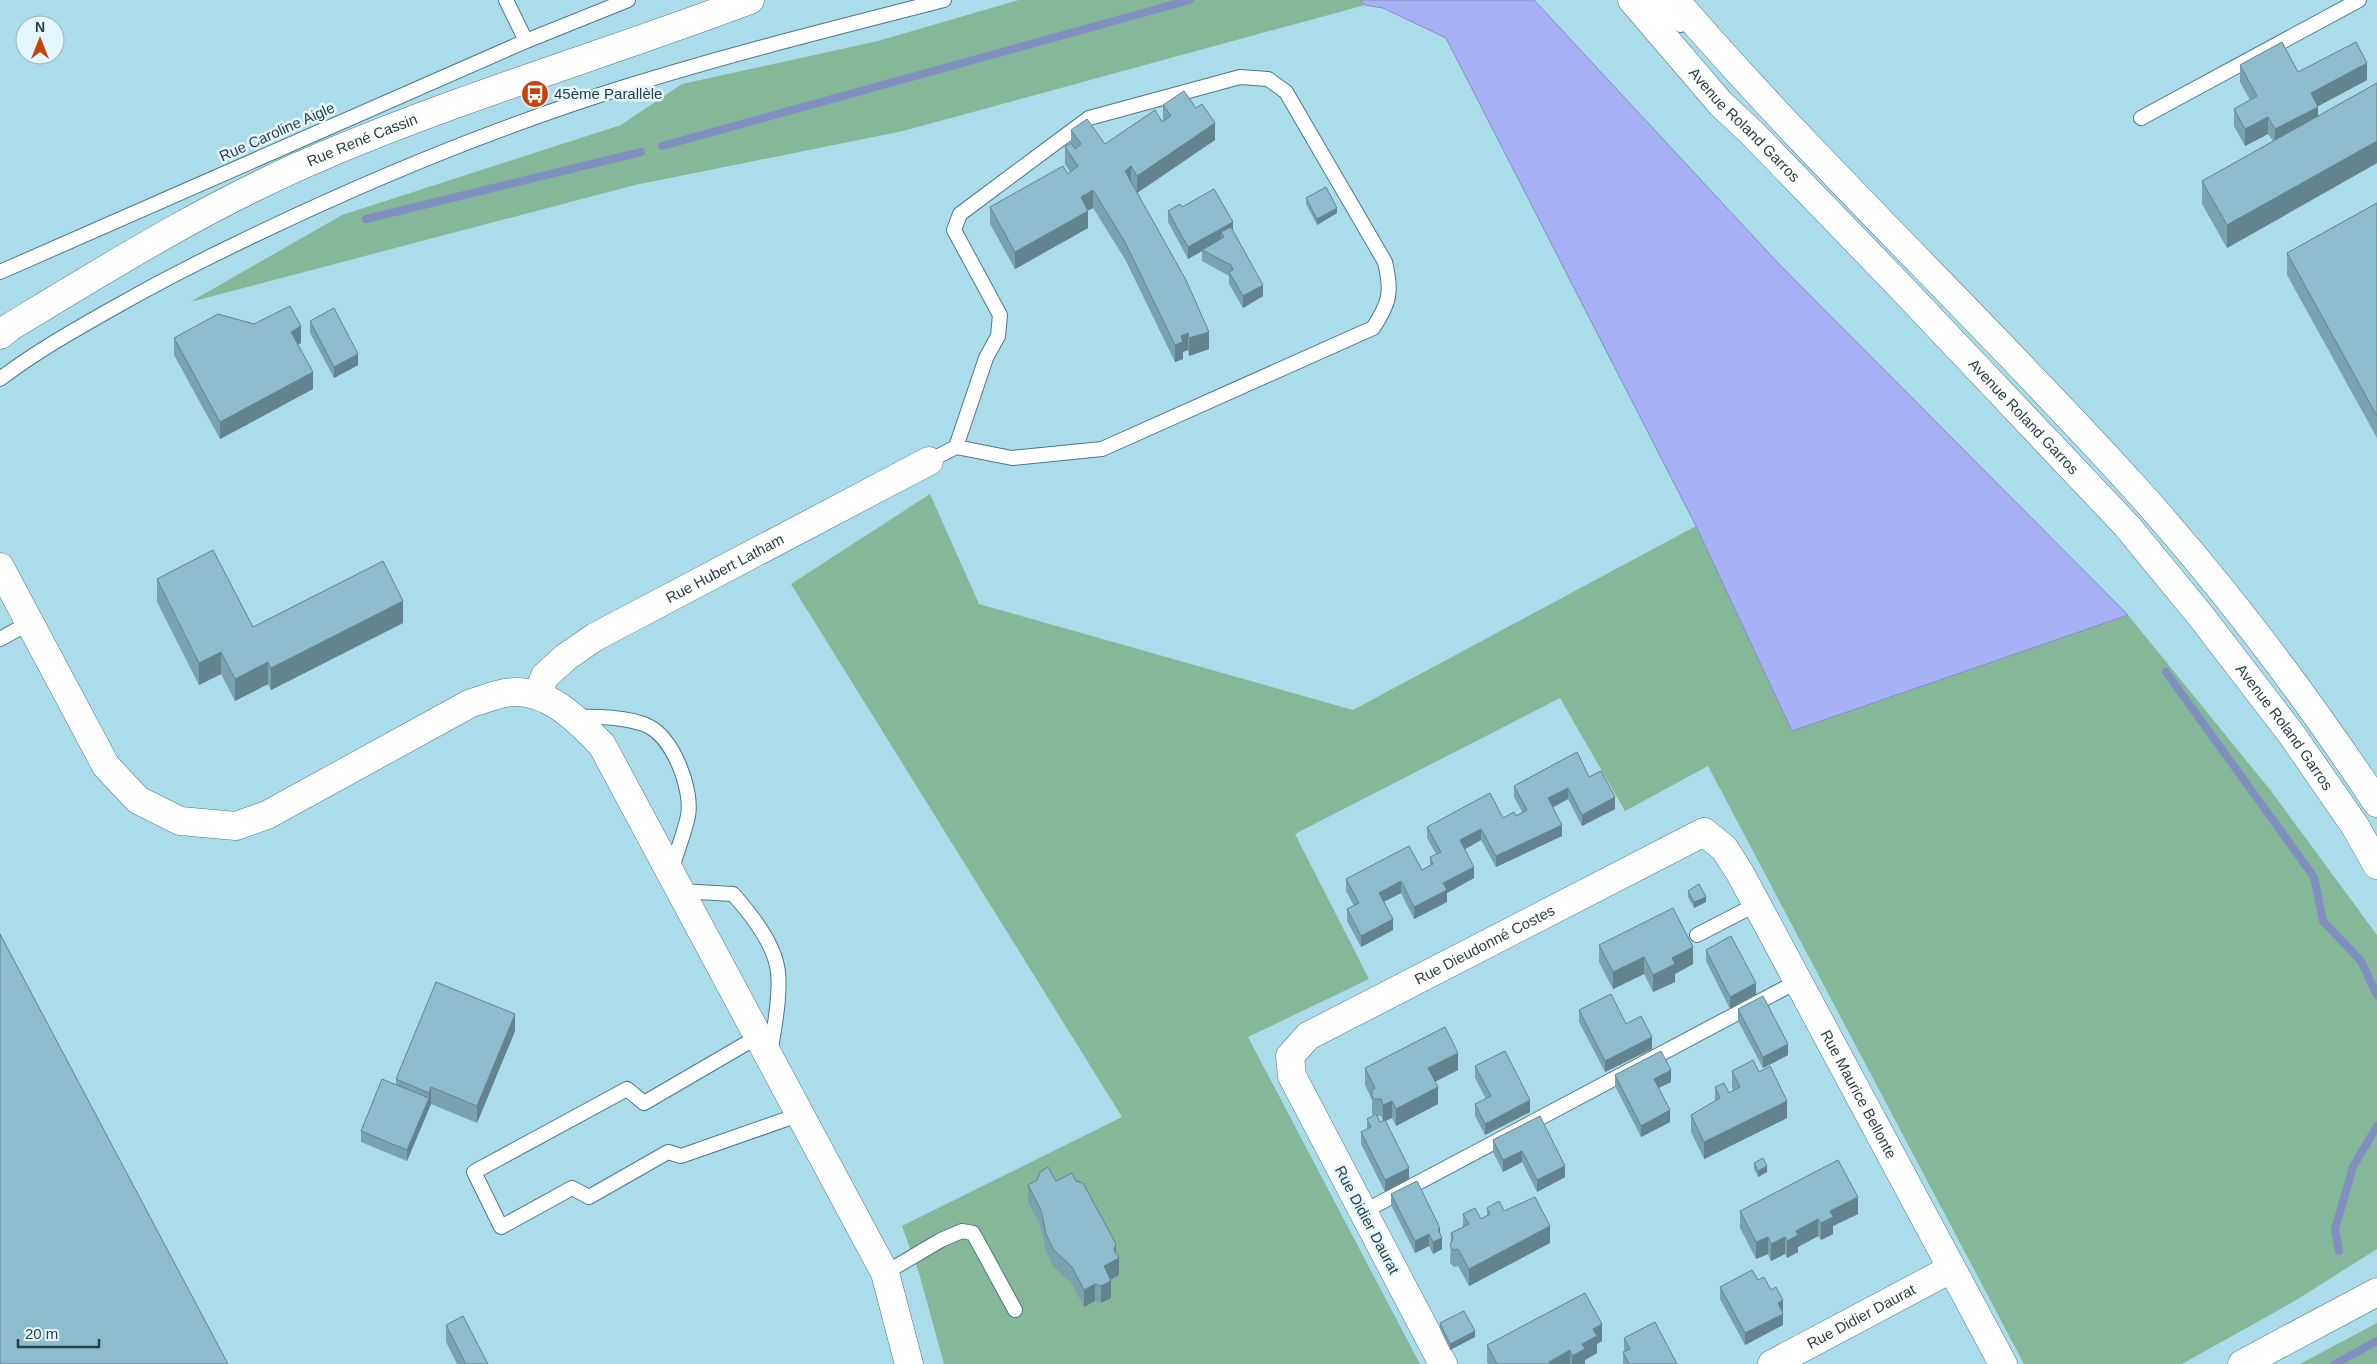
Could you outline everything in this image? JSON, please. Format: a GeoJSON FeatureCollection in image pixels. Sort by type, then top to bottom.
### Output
{"type":"FeatureCollection","features":[{"type":"Feature","properties":{"kind":"street","name":"Rue René Cassin"},"geometry":{"type":"LineString","coordinates":[[0,335],[10,327],[100,273],[209,212],[325,155],[457,104],[750,0]]}},
{"type":"Feature","properties":{"kind":"street","name":"Avenue Roland Garros"},"geometry":{"type":"LineString","coordinates":[[1632,0],[1720,104],[1751,132],[1897,283],[2127,526],[2200,616],[2292,735],[2354,826],[2377,866]]}},
{"type":"Feature","properties":{"kind":"street","name":"Avenue Roland Garros"},"geometry":{"type":"LineString","coordinates":[[1675,0],[1747,83],[2024,368],[2137,490],[2226,596],[2284,670],[2377,803]]}},
{"type":"Feature","properties":{"kind":"street","name":"Rue Hubert Latham"},"geometry":{"type":"LineString","coordinates":[[537,695],[545,676],[566,657],[595,637],[929,461]]}},
{"type":"Feature","properties":{"kind":"street"},"geometry":{"type":"LineString","coordinates":[[0,567],[28,623],[106,766],[138,800],[180,820],[236,826],[267,815],[472,703],[506,693],[537,695],[575,717],[602,745],[885,1273],[909,1364]]}},
{"type":"Feature","properties":{"kind":"street","name":"Rue Maurice Bellonte"},"geometry":{"type":"LineString","coordinates":[[1704,832],[1724,848],[1757,904],[2003,1364]]}},
{"type":"Feature","properties":{"kind":"street","name":"Rue Dieudonné Costes"},"geometry":{"type":"LineString","coordinates":[[1292,1076],[1290,1056],[1308,1036],[1704,832]]}},
{"type":"Feature","properties":{"kind":"street","name":"Rue Didier Daurat"},"geometry":{"type":"LineString","coordinates":[[1292,1076],[1443,1364]]}},
{"type":"Feature","properties":{"kind":"street","name":"Rue Didier Daurat"},"geometry":{"type":"LineString","coordinates":[[1772,1364],[1951,1269]]}},
{"type":"Feature","properties":{"kind":"street"},"geometry":{"type":"LineString","coordinates":[[2242,1364],[2377,1292]]}},
{"type":"Feature","properties":{"kind":"lane"},"geometry":{"type":"LineString","coordinates":[[506,0],[526,41]]}},
{"type":"Feature","properties":{"kind":"lane","name":"Rue Caroline Aigle"},"geometry":{"type":"LineString","coordinates":[[0,272],[526,41],[628,0]]}},
{"type":"Feature","properties":{"kind":"lane"},"geometry":{"type":"LineString","coordinates":[[0,379],[52,343],[179,271],[318,205],[390,174],[628,86],[767,45],[944,0]]}},
{"type":"Feature","properties":{"kind":"lane"},"geometry":{"type":"LineString","coordinates":[[1654,0],[1747,83]]}},
{"type":"Feature","properties":{"kind":"lane"},"geometry":{"type":"LineString","coordinates":[[2141,118],[2359,0]]}},
{"type":"Feature","properties":{"kind":"lane"},"geometry":{"type":"LineString","coordinates":[[929,461],[956,447],[1012,458],[1102,449],[1373,328],[1386,310],[1391,285],[1385,262],[1286,92],[1268,79],[1240,77],[1089,118],[960,214],[954,230],[1000,315],[998,336],[986,358],[956,447]]}},
{"type":"Feature","properties":{"kind":"lane"},"geometry":{"type":"LineString","coordinates":[[0,639],[28,623]]}},
{"type":"Feature","properties":{"kind":"lane"},"geometry":{"type":"LineString","coordinates":[[575,717],[604,716],[648,726],[666,741],[687,781],[688,815],[676,882],[733,894],[756,920],[777,965],[777,1000],[765,1047],[644,1103],[627,1089],[474,1172],[501,1227],[572,1188],[589,1197],[668,1152],[681,1156],[801,1114]]}},
{"type":"Feature","properties":{"kind":"lane"},"geometry":{"type":"LineString","coordinates":[[1697,935],[1757,904]]}},
{"type":"Feature","properties":{"kind":"lane"},"geometry":{"type":"LineString","coordinates":[[1363,1212],[1798,981]]}},
{"type":"Feature","properties":{"kind":"lane"},"geometry":{"type":"LineString","coordinates":[[885,1273],[941,1240],[962,1231],[973,1233],[1014,1310]]}},
{"type":"Feature","properties":{"kind":"green space"},"geometry":{"type":"Polygon","coordinates":[[[1019,0],[1361,0],[1365,5],[903,131],[635,185],[190,302],[342,215],[621,125],[682,84],[878,41],[1019,0]]]}},
{"type":"Feature","properties":{"kind":"green space"},"geometry":{"type":"Polygon","coordinates":[[[930,494],[979,604],[1353,710],[1696,526],[1792,731],[2128,615],[2271,791],[2377,935],[2377,1249],[2293,1302],[2182,1364],[2024,1364],[1708,766],[1625,811],[1560,698],[1295,834],[1369,979],[1248,1037],[1420,1364],[944,1364],[919,1273],[902,1226],[1122,1117],[791,584],[930,494]]]}},
{"type":"Feature","properties":{"kind":"green space"},"geometry":{"type":"Polygon","coordinates":[[[2377,1323],[2377,1364],[2300,1364],[2377,1323]]]}},
{"type":"Feature","properties":{"kind":"water"},"geometry":{"type":"Polygon","coordinates":[[[1361,0],[1534,0],[1778,263],[2128,615],[1792,731],[1696,526],[1446,38],[1383,8],[1365,5],[1361,0]]]}},
{"type":"Feature","properties":{"kind":"building"},"geometry":{"type":"Polygon","coordinates":[[[2282,42],[2298,72],[2356,42],[2367,63],[2311,93],[2318,107],[2275,129],[2268,117],[2245,129],[2234,109],[2257,96],[2240,65],[2282,42]]]}},
{"type":"Feature","properties":{"kind":"building"},"geometry":{"type":"Polygon","coordinates":[[[2377,83],[2377,141],[2227,225],[2202,181],[2377,83]]]}},
{"type":"Feature","properties":{"kind":"building"},"geometry":{"type":"Polygon","coordinates":[[[1184,91],[1196,108],[1202,104],[1215,123],[1137,176],[1131,166],[1125,171],[1186,280],[1209,332],[1189,338],[1188,333],[1181,336],[1183,342],[1175,345],[1125,242],[1093,190],[1081,197],[1088,211],[1015,252],[990,207],[1063,166],[1068,174],[1078,166],[1065,147],[1071,143],[1075,149],[1081,144],[1071,130],[1087,119],[1105,144],[1155,110],[1162,122],[1171,116],[1163,105],[1184,91]]]}},
{"type":"Feature","properties":{"kind":"building"},"geometry":{"type":"Polygon","coordinates":[[[1326,187],[1337,208],[1317,219],[1306,198],[1326,187]]]}},
{"type":"Feature","properties":{"kind":"building"},"geometry":{"type":"Polygon","coordinates":[[[1214,189],[1233,222],[1188,247],[1168,211],[1180,204],[1182,207],[1214,189]]]}},
{"type":"Feature","properties":{"kind":"building"},"geometry":{"type":"Polygon","coordinates":[[[2377,203],[2377,416],[2287,253],[2377,203]]]}},
{"type":"Feature","properties":{"kind":"building"},"geometry":{"type":"Polygon","coordinates":[[[1231,227],[1263,285],[1243,296],[1229,272],[1233,270],[1231,265],[1202,250],[1224,237],[1221,232],[1231,227]]]}},
{"type":"Feature","properties":{"kind":"building"},"geometry":{"type":"Polygon","coordinates":[[[290,306],[301,326],[291,332],[313,372],[220,422],[174,338],[218,314],[254,324],[290,306]]]}},
{"type":"Feature","properties":{"kind":"building"},"geometry":{"type":"Polygon","coordinates":[[[334,308],[358,354],[334,367],[310,321],[334,308]]]}},
{"type":"Feature","properties":{"kind":"building"},"geometry":{"type":"Polygon","coordinates":[[[213,550],[253,627],[383,561],[403,601],[271,668],[268,662],[235,679],[221,652],[199,663],[157,579],[213,550]]]}},
{"type":"Feature","properties":{"kind":"building"},"geometry":{"type":"Polygon","coordinates":[[[1577,752],[1589,777],[1601,771],[1615,797],[1582,815],[1568,788],[1548,798],[1562,825],[1496,856],[1481,829],[1460,840],[1474,867],[1443,883],[1447,890],[1414,907],[1401,881],[1379,893],[1393,919],[1361,936],[1347,909],[1359,903],[1346,879],[1409,846],[1422,870],[1433,864],[1430,857],[1441,852],[1427,827],[1490,793],[1503,818],[1514,812],[1516,816],[1527,810],[1514,786],[1577,752]]]}},
{"type":"Feature","properties":{"kind":"building"},"geometry":{"type":"Polygon","coordinates":[[[1699,884],[1706,897],[1694,902],[1688,891],[1699,884]]]}},
{"type":"Feature","properties":{"kind":"building"},"geometry":{"type":"Polygon","coordinates":[[[1673,908],[1693,947],[1672,958],[1675,964],[1653,975],[1644,957],[1613,972],[1599,945],[1673,908]]]}},
{"type":"Feature","properties":{"kind":"building"},"geometry":{"type":"Polygon","coordinates":[[[0,934],[228,1364],[0,1364],[0,934]]]}},
{"type":"Feature","properties":{"kind":"building"},"geometry":{"type":"Polygon","coordinates":[[[1731,936],[1756,983],[1730,997],[1706,950],[1731,936]]]}},
{"type":"Feature","properties":{"kind":"building"},"geometry":{"type":"Polygon","coordinates":[[[436,982],[515,1014],[477,1106],[431,1087],[429,1093],[396,1079],[436,982]]]}},
{"type":"Feature","properties":{"kind":"building"},"geometry":{"type":"Polygon","coordinates":[[[1611,994],[1626,1024],[1641,1016],[1652,1037],[1605,1061],[1579,1010],[1611,994]]]}},
{"type":"Feature","properties":{"kind":"building"},"geometry":{"type":"Polygon","coordinates":[[[1763,996],[1788,1044],[1763,1057],[1738,1009],[1763,996]]]}},
{"type":"Feature","properties":{"kind":"building"},"geometry":{"type":"Polygon","coordinates":[[[1445,1027],[1458,1053],[1428,1068],[1438,1087],[1396,1109],[1392,1101],[1383,1105],[1381,1099],[1372,1097],[1372,1090],[1375,1088],[1365,1068],[1445,1027]]]}},
{"type":"Feature","properties":{"kind":"building"},"geometry":{"type":"Polygon","coordinates":[[[1505,1051],[1530,1100],[1485,1124],[1475,1104],[1491,1096],[1475,1066],[1505,1051]]]}},
{"type":"Feature","properties":{"kind":"building"},"geometry":{"type":"Polygon","coordinates":[[[1661,1051],[1671,1070],[1654,1079],[1670,1110],[1641,1126],[1615,1075],[1661,1051]]]}},
{"type":"Feature","properties":{"kind":"building"},"geometry":{"type":"Polygon","coordinates":[[[1753,1060],[1759,1072],[1770,1066],[1787,1101],[1704,1142],[1691,1115],[1720,1098],[1715,1087],[1724,1083],[1729,1093],[1740,1087],[1732,1071],[1753,1060]]]}},
{"type":"Feature","properties":{"kind":"building"},"geometry":{"type":"Polygon","coordinates":[[[382,1079],[429,1098],[407,1150],[361,1131],[382,1079]]]}},
{"type":"Feature","properties":{"kind":"building"},"geometry":{"type":"Polygon","coordinates":[[[1376,1114],[1380,1122],[1385,1120],[1409,1168],[1385,1180],[1361,1132],[1371,1127],[1367,1119],[1376,1114]]]}},
{"type":"Feature","properties":{"kind":"building"},"geometry":{"type":"Polygon","coordinates":[[[1540,1116],[1565,1166],[1537,1180],[1522,1151],[1503,1160],[1493,1140],[1540,1116]]]}},
{"type":"Feature","properties":{"kind":"building"},"geometry":{"type":"Polygon","coordinates":[[[1763,1158],[1767,1166],[1758,1171],[1754,1163],[1763,1158]]]}},
{"type":"Feature","properties":{"kind":"building"},"geometry":{"type":"Polygon","coordinates":[[[1838,1160],[1858,1197],[1830,1211],[1833,1217],[1821,1223],[1818,1219],[1796,1231],[1798,1235],[1787,1241],[1785,1237],[1771,1244],[1768,1237],[1756,1242],[1740,1211],[1838,1160]]]}},
{"type":"Feature","properties":{"kind":"building"},"geometry":{"type":"Polygon","coordinates":[[[1048,1167],[1056,1181],[1072,1173],[1076,1181],[1083,1183],[1116,1244],[1114,1250],[1119,1258],[1104,1266],[1111,1281],[1101,1286],[1095,1284],[1084,1290],[1072,1267],[1053,1249],[1046,1234],[1041,1210],[1028,1185],[1037,1180],[1040,1172],[1048,1167]]]}},
{"type":"Feature","properties":{"kind":"building"},"geometry":{"type":"Polygon","coordinates":[[[1417,1181],[1440,1228],[1438,1229],[1442,1238],[1433,1242],[1429,1234],[1415,1241],[1391,1194],[1417,1181]]]}},
{"type":"Feature","properties":{"kind":"building"},"geometry":{"type":"Polygon","coordinates":[[[1535,1197],[1550,1226],[1469,1269],[1458,1249],[1454,1250],[1450,1246],[1453,1238],[1451,1233],[1469,1224],[1463,1214],[1475,1208],[1481,1219],[1490,1214],[1487,1208],[1499,1201],[1504,1211],[1535,1197]]]}},
{"type":"Feature","properties":{"kind":"building"},"geometry":{"type":"Polygon","coordinates":[[[1752,1270],[1758,1280],[1764,1277],[1771,1290],[1776,1287],[1783,1300],[1778,1303],[1783,1314],[1745,1333],[1720,1287],[1752,1270]]]}},
{"type":"Feature","properties":{"kind":"building"},"geometry":{"type":"Polygon","coordinates":[[[1585,1293],[1602,1324],[1593,1329],[1597,1336],[1582,1344],[1585,1349],[1572,1356],[1570,1350],[1549,1362],[1550,1364],[1497,1364],[1487,1345],[1585,1293]]]}},
{"type":"Feature","properties":{"kind":"building"},"geometry":{"type":"Polygon","coordinates":[[[1464,1311],[1475,1331],[1450,1344],[1440,1323],[1464,1311]]]}},
{"type":"Feature","properties":{"kind":"building"},"geometry":{"type":"Polygon","coordinates":[[[463,1316],[488,1364],[466,1364],[446,1325],[463,1316]]]}},
{"type":"Feature","properties":{"kind":"building"},"geometry":{"type":"Polygon","coordinates":[[[1655,1322],[1677,1364],[1629,1364],[1623,1352],[1630,1349],[1624,1338],[1655,1322]]]}},
{"type":"Feature","properties":{"kind":"waterway"},"geometry":{"type":"LineString","coordinates":[[662,146],[1190,0]]}},
{"type":"Feature","properties":{"kind":"waterway"},"geometry":{"type":"LineString","coordinates":[[366,219],[641,152]]}},
{"type":"Feature","properties":{"kind":"waterway"},"geometry":{"type":"LineString","coordinates":[[2166,672],[2314,877],[2323,921],[2361,961],[2377,995]]}},
{"type":"Feature","properties":{"kind":"waterway"},"geometry":{"type":"LineString","coordinates":[[2339,1251],[2335,1229],[2353,1167],[2377,1126]]}},
{"type":"Feature","properties":{"kind":"waterway"},"geometry":{"type":"LineString","coordinates":[[2335,1364],[2377,1341]]}},
{"type":"Feature","properties":{"kind":"place","name":"45ème Parallèle"},"geometry":{"type":"Point","coordinates":[535,94]}}]}
